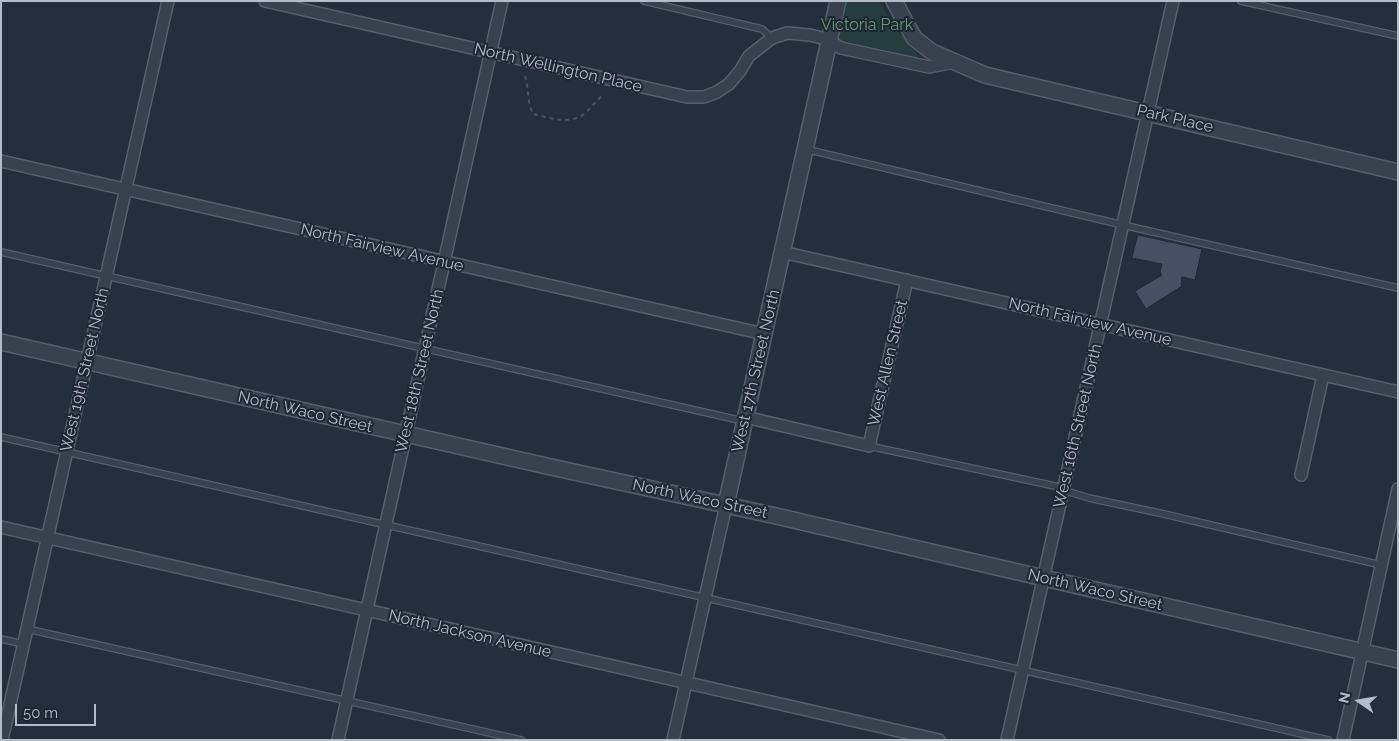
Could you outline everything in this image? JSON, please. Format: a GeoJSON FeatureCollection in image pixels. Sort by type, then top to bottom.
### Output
{"type":"FeatureCollection","features":[{"type":"Feature","properties":{"kind":"street","name":"West 19th Street North"},"geometry":{"type":"LineString","coordinates":[[2,740],[168,1]]}},
{"type":"Feature","properties":{"kind":"street","name":"North Wellington Place"},"geometry":{"type":"LineString","coordinates":[[265,1],[687,97],[704,97],[717,92],[729,84],[749,56],[772,38],[788,33],[810,34],[829,41]]}},
{"type":"Feature","properties":{"kind":"street","name":"West 18th Street North"},"geometry":{"type":"LineString","coordinates":[[338,740],[502,1]]}},
{"type":"Feature","properties":{"kind":"street","name":"West 17th Street North"},"geometry":{"type":"LineString","coordinates":[[673,740],[838,1]]}},
{"type":"Feature","properties":{"kind":"street","name":"Park Place"},"geometry":{"type":"LineString","coordinates":[[894,1],[914,38],[932,52],[985,75],[1398,172]]}},
{"type":"Feature","properties":{"kind":"street","name":"West 16th Street North"},"geometry":{"type":"LineString","coordinates":[[1007,740],[1173,1]]}},
{"type":"Feature","properties":{"kind":"street"},"geometry":{"type":"LineString","coordinates":[[829,41],[841,48],[929,67],[955,62]]}},
{"type":"Feature","properties":{"kind":"street","name":"North Fairview Avenue"},"geometry":{"type":"LineString","coordinates":[[1,161],[764,334]]}},
{"type":"Feature","properties":{"kind":"street","name":"North Fairview Avenue"},"geometry":{"type":"LineString","coordinates":[[782,252],[1398,392]]}},
{"type":"Feature","properties":{"kind":"street","name":"West Allen Street"},"geometry":{"type":"LineString","coordinates":[[869,446],[907,280]]}},
{"type":"Feature","properties":{"kind":"street","name":"North Waco Street"},"geometry":{"type":"LineString","coordinates":[[1,342],[726,505],[1398,660]]}},
{"type":"Feature","properties":{"kind":"street"},"geometry":{"type":"LineString","coordinates":[[1301,475],[1323,375]]}},
{"type":"Feature","properties":{"kind":"street"},"geometry":{"type":"LineString","coordinates":[[745,419],[869,446]]}},
{"type":"Feature","properties":{"kind":"street"},"geometry":{"type":"LineString","coordinates":[[1343,740],[1398,489]]}},
{"type":"Feature","properties":{"kind":"street","name":"North Jackson Avenue"},"geometry":{"type":"LineString","coordinates":[[1,527],[939,740]]}},
{"type":"Feature","properties":{"kind":"lane"},"geometry":{"type":"LineString","coordinates":[[644,1],[762,30],[772,38]]}},
{"type":"Feature","properties":{"kind":"lane"},"geometry":{"type":"LineString","coordinates":[[1241,1],[1398,36]]}},
{"type":"Feature","properties":{"kind":"lane"},"geometry":{"type":"LineString","coordinates":[[805,149],[1398,288]]}},
{"type":"Feature","properties":{"kind":"lane"},"geometry":{"type":"LineString","coordinates":[[1,252],[425,349],[745,419]]}},
{"type":"Feature","properties":{"kind":"lane"},"geometry":{"type":"LineString","coordinates":[[1,437],[1328,740]]}},
{"type":"Feature","properties":{"kind":"lane"},"geometry":{"type":"LineString","coordinates":[[869,446],[1064,489],[1089,498],[1381,565]]}},
{"type":"Feature","properties":{"kind":"lane"},"geometry":{"type":"LineString","coordinates":[[27,629],[521,740]]}},
{"type":"Feature","properties":{"kind":"lane"},"geometry":{"type":"LineString","coordinates":[[1,639],[24,644]]}},
{"type":"Feature","properties":{"kind":"path"},"geometry":{"type":"LineString","coordinates":[[525,76],[529,88],[530,108],[533,114],[564,121],[574,119],[584,113],[604,94]]}},
{"type":"Feature","properties":{"kind":"green space","name":"Victoria Park"},"geometry":{"type":"Polygon","coordinates":[[[844,1],[879,1],[895,27],[920,58],[918,61],[841,44],[836,41],[844,1]]]}},
{"type":"Feature","properties":{"kind":"building"},"geometry":{"type":"Polygon","coordinates":[[[1138,235],[1202,249],[1195,280],[1182,277],[1182,286],[1146,309],[1135,291],[1162,275],[1160,272],[1162,264],[1132,258],[1138,235]]]}}]}
